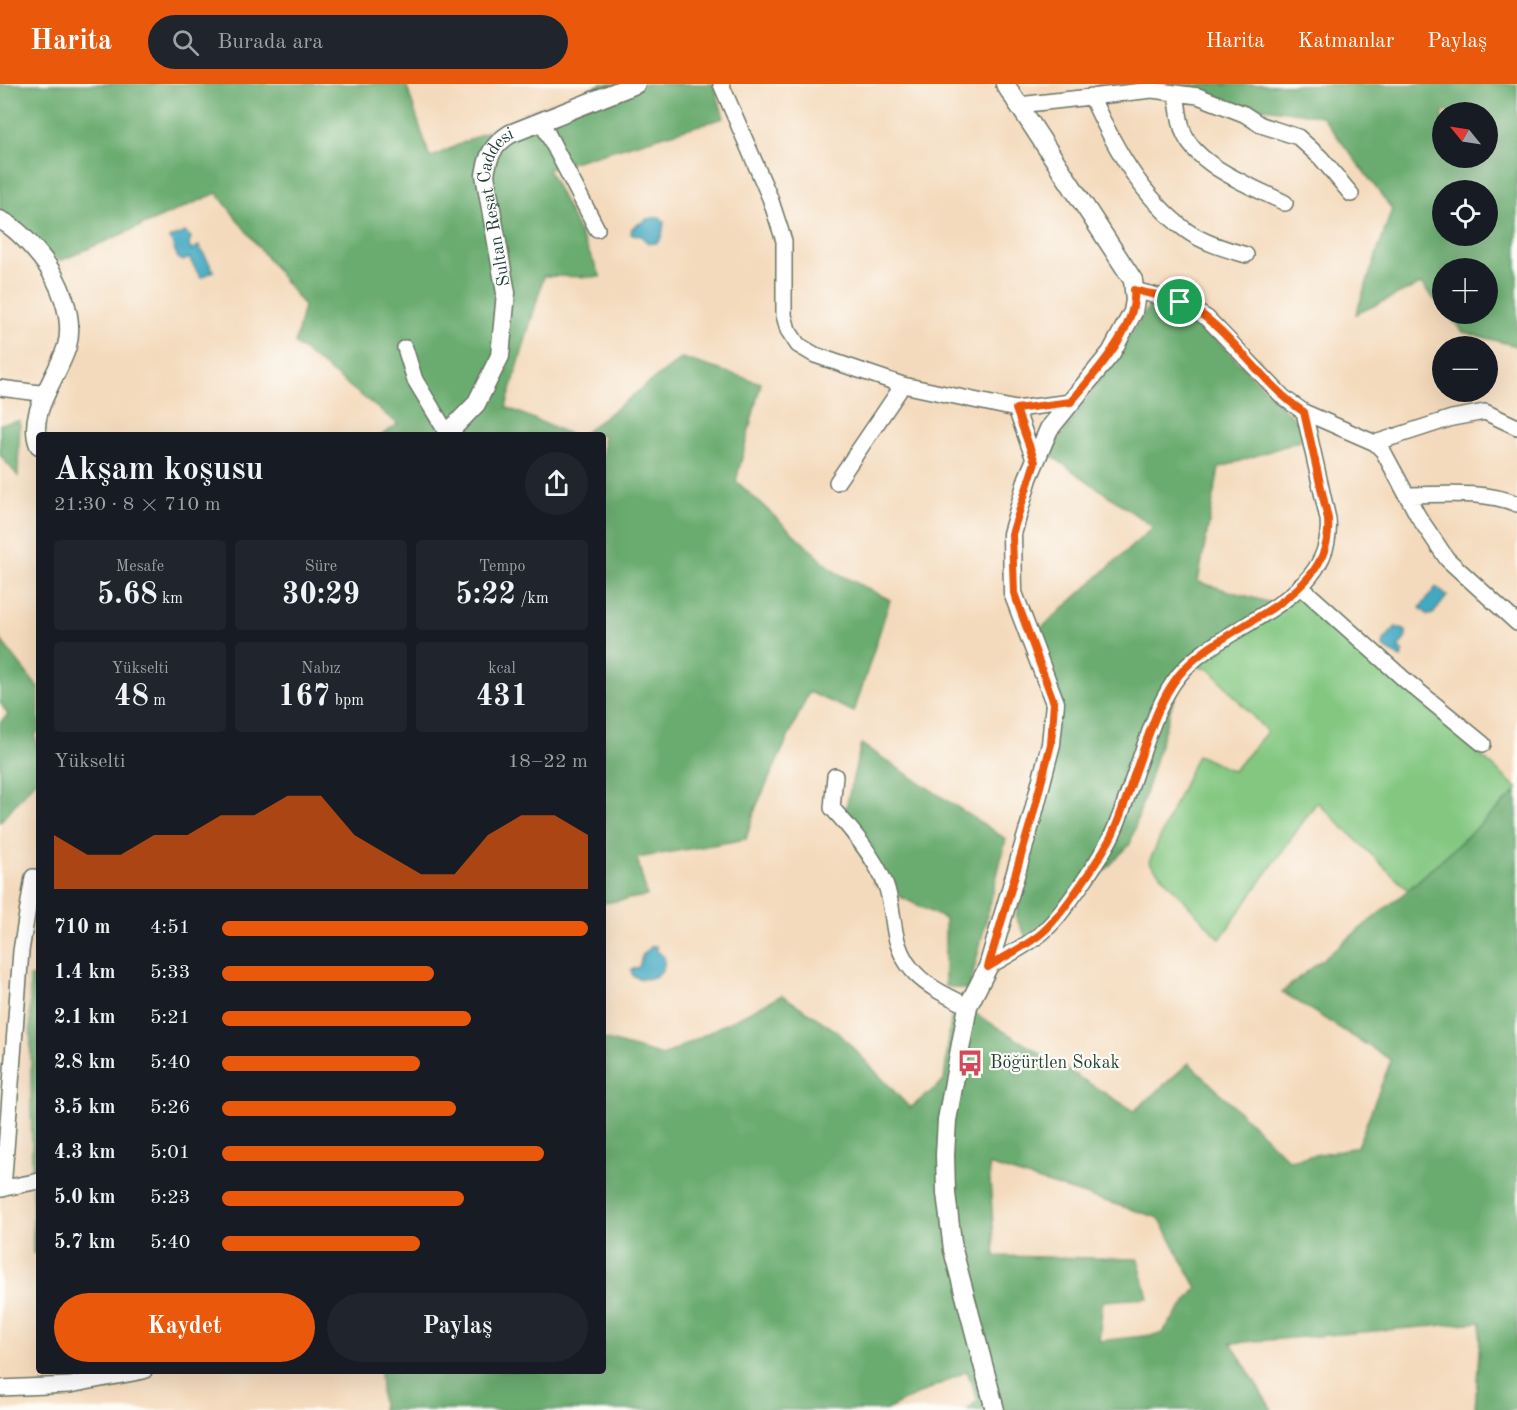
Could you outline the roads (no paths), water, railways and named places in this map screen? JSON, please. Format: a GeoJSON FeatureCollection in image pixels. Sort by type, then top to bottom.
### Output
{"type":"FeatureCollection","features":[{"type":"Feature","properties":{"kind":"street","name":"Sultan Reşat Caddesi"},"geometry":{"type":"LineString","coordinates":[[448,432],[476,404],[500,356],[506,293],[485,175],[487,157],[497,142],[541,121],[636,84]]}},
{"type":"Feature","properties":{"kind":"street"},"geometry":{"type":"LineString","coordinates":[[721,84],[770,198],[784,242],[784,315],[788,330],[798,345],[815,355],[903,385],[1016,409],[1071,402]]}},
{"type":"Feature","properties":{"kind":"street"},"geometry":{"type":"LineString","coordinates":[[994,1410],[953,1250],[946,1193],[947,1120],[968,1006],[988,967],[1032,818],[1051,744],[1054,703],[1014,593],[1012,534],[1035,462],[1049,429],[1111,352],[1133,312],[1134,290],[1133,280],[1005,84]]}},
{"type":"Feature","properties":{"kind":"street"},"geometry":{"type":"LineString","coordinates":[[1019,105],[1152,90],[1198,96],[1244,114],[1261,125],[1298,137],[1321,158],[1351,194]]}},
{"type":"Feature","properties":{"kind":"street"},"geometry":{"type":"LineString","coordinates":[[1176,93],[1183,131],[1195,152],[1217,168],[1285,203]]}},
{"type":"Feature","properties":{"kind":"street"},"geometry":{"type":"LineString","coordinates":[[1091,96],[1116,149],[1150,196],[1187,231],[1219,247],[1246,255]]}},
{"type":"Feature","properties":{"kind":"street"},"geometry":{"type":"LineString","coordinates":[[541,121],[597,229]]}},
{"type":"Feature","properties":{"kind":"street"},"geometry":{"type":"LineString","coordinates":[[0,220],[34,249],[54,273],[66,306],[68,344],[36,419],[36,438]]}},
{"type":"Feature","properties":{"kind":"street"},"geometry":{"type":"LineString","coordinates":[[1134,290],[1180,302],[1207,318],[1284,399],[1304,412],[1375,442],[1447,559],[1517,623]]}},
{"type":"Feature","properties":{"kind":"street"},"geometry":{"type":"LineString","coordinates":[[405,348],[415,380],[445,432]]}},
{"type":"Feature","properties":{"kind":"street"},"geometry":{"type":"LineString","coordinates":[[837,482],[903,385]]}},
{"type":"Feature","properties":{"kind":"street"},"geometry":{"type":"LineString","coordinates":[[0,388],[47,394]]}},
{"type":"Feature","properties":{"kind":"street"},"geometry":{"type":"LineString","coordinates":[[1016,409],[1035,462]]}},
{"type":"Feature","properties":{"kind":"street"},"geometry":{"type":"LineString","coordinates":[[988,967],[1045,931],[1113,834],[1155,717],[1178,675],[1200,655],[1246,626],[1300,586],[1322,560],[1329,533],[1328,519],[1304,412]]}},
{"type":"Feature","properties":{"kind":"street"},"geometry":{"type":"LineString","coordinates":[[1375,442],[1452,417],[1485,412],[1517,427]]}},
{"type":"Feature","properties":{"kind":"street"},"geometry":{"type":"LineString","coordinates":[[1406,495],[1477,495],[1517,504]]}},
{"type":"Feature","properties":{"kind":"street"},"geometry":{"type":"LineString","coordinates":[[1300,586],[1405,680],[1483,744]]}},
{"type":"Feature","properties":{"kind":"street"},"geometry":{"type":"LineString","coordinates":[[834,776],[832,808],[873,861],[886,884],[896,937],[912,971],[927,986],[968,1006]]}},
{"type":"Feature","properties":{"kind":"street"},"geometry":{"type":"LineString","coordinates":[[33,877],[21,951],[1,1189],[36,1182]]}},
{"type":"Feature","properties":{"kind":"street"},"geometry":{"type":"LineString","coordinates":[[0,1388],[70,1385],[128,1374]]}},
{"type":"Feature","properties":{"kind":"water"},"geometry":{"type":"Polygon","coordinates":[[[660,217],[664,222],[662,236],[657,243],[648,243],[641,236],[631,234],[632,228],[647,219],[660,217]]]}},
{"type":"Feature","properties":{"kind":"water"},"geometry":{"type":"Polygon","coordinates":[[[185,232],[191,237],[189,245],[191,250],[199,246],[214,271],[201,278],[189,258],[183,261],[178,258],[170,238],[185,232]]]}},
{"type":"Feature","properties":{"kind":"water"},"geometry":{"type":"Polygon","coordinates":[[[1436,587],[1447,596],[1433,614],[1428,615],[1420,608],[1436,587]]]}},
{"type":"Feature","properties":{"kind":"water"},"geometry":{"type":"Polygon","coordinates":[[[1396,627],[1406,631],[1406,637],[1398,648],[1403,651],[1401,658],[1383,647],[1384,640],[1396,627]]]}},
{"type":"Feature","properties":{"kind":"water"},"geometry":{"type":"Polygon","coordinates":[[[652,946],[656,946],[657,951],[664,957],[663,969],[650,978],[633,976],[631,970],[639,967],[642,956],[652,946]]]}},
{"type":"Feature","properties":{"kind":"place","name":"Böğürtlen Sokak"},"geometry":{"type":"Point","coordinates":[970,1063]}}]}
